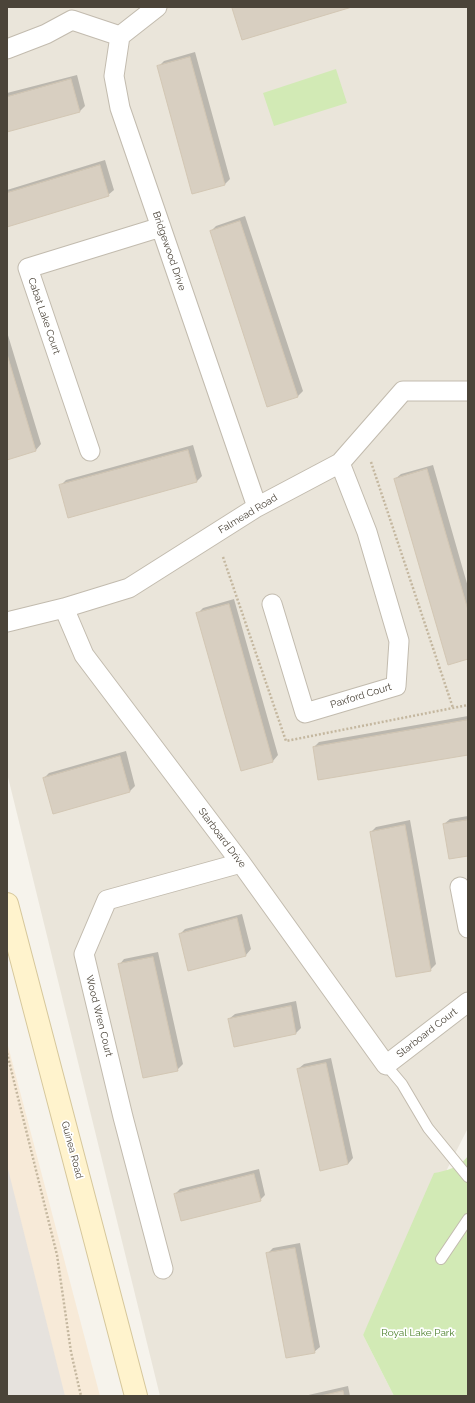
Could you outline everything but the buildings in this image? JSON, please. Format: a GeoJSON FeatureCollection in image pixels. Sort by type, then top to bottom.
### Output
{"type":"FeatureCollection","features":[{"type":"Feature","properties":{"kind":"main road","name":"Guinea Road"},"geometry":{"type":"LineString","coordinates":[[7,904],[136,1396]]}},
{"type":"Feature","properties":{"kind":"street"},"geometry":{"type":"LineString","coordinates":[[7,49],[46,34],[70,13],[120,36],[157,7]]}},
{"type":"Feature","properties":{"kind":"street","name":"Bridgewood Drive"},"geometry":{"type":"LineString","coordinates":[[120,36],[114,76],[120,108],[257,507]]}},
{"type":"Feature","properties":{"kind":"street","name":"Cabat Lake Court"},"geometry":{"type":"LineString","coordinates":[[90,451],[28,268],[161,227]]}},
{"type":"Feature","properties":{"kind":"street","name":"Falmead Road"},"geometry":{"type":"LineString","coordinates":[[7,622],[64,608],[129,588],[257,507],[340,463],[403,391],[468,391]]}},
{"type":"Feature","properties":{"kind":"street","name":"Paxford Court"},"geometry":{"type":"LineString","coordinates":[[272,604],[305,713],[396,686],[400,641],[367,532],[340,463]]}},
{"type":"Feature","properties":{"kind":"street","name":"Starboard Drive"},"geometry":{"type":"LineString","coordinates":[[64,608],[84,655],[241,863],[386,1065]]}},
{"type":"Feature","properties":{"kind":"street","name":"Wood Wren Court"},"geometry":{"type":"LineString","coordinates":[[163,1269],[123,1117],[84,954],[107,900],[241,863]]}},
{"type":"Feature","properties":{"kind":"street"},"geometry":{"type":"LineString","coordinates":[[460,887],[468,928]]}},
{"type":"Feature","properties":{"kind":"street","name":"Starboard Court"},"geometry":{"type":"LineString","coordinates":[[386,1065],[468,1002]]}},
{"type":"Feature","properties":{"kind":"lane"},"geometry":{"type":"LineString","coordinates":[[386,1065],[402,1084],[428,1128],[468,1177]]}},
{"type":"Feature","properties":{"kind":"lane"},"geometry":{"type":"LineString","coordinates":[[441,1259],[468,1219]]}},
{"type":"Feature","properties":{"kind":"path"},"geometry":{"type":"LineString","coordinates":[[371,462],[453,708]]}},
{"type":"Feature","properties":{"kind":"path"},"geometry":{"type":"LineString","coordinates":[[223,557],[286,741],[468,705]]}},
{"type":"Feature","properties":{"kind":"path"},"geometry":{"type":"LineString","coordinates":[[7,1053],[57,1255],[71,1352],[82,1396]]}},
{"type":"Feature","properties":{"kind":"shaded area"},"geometry":{"type":"Polygon","coordinates":[[[7,7],[468,7],[468,1128],[363,1335],[394,1396],[160,1396],[7,773],[7,7]]]}},
{"type":"Feature","properties":{"kind":"shaded area"},"geometry":{"type":"Polygon","coordinates":[[[7,1042],[100,1396],[7,1396],[7,1042]]]}},
{"type":"Feature","properties":{"kind":"shaded area"},"geometry":{"type":"Polygon","coordinates":[[[7,1165],[65,1396],[7,1396],[7,1165]]]}},
{"type":"Feature","properties":{"kind":"green space"},"geometry":{"type":"Polygon","coordinates":[[[336,69],[347,103],[274,126],[263,93],[336,69]]]}},
{"type":"Feature","properties":{"kind":"green space","name":"Royal Lake Park"},"geometry":{"type":"Polygon","coordinates":[[[468,1156],[468,1396],[394,1396],[363,1335],[434,1173],[448,1170],[457,1166],[468,1156]]]}}]}
